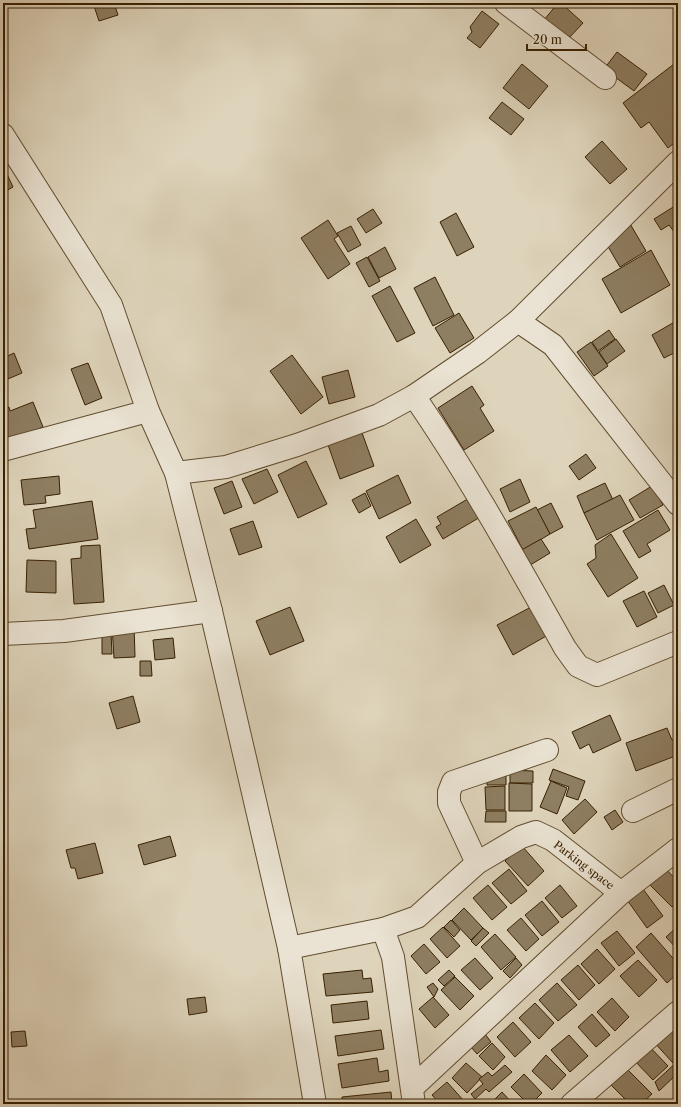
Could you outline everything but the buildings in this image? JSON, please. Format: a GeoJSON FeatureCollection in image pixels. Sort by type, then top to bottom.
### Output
{"type":"FeatureCollection","features":[{"type":"Feature","properties":{"kind":"street"},"geometry":{"type":"LineString","coordinates":[[506,3],[604,78]]}},
{"type":"Feature","properties":{"kind":"street"},"geometry":{"type":"LineString","coordinates":[[3,135],[111,305],[148,411],[176,473],[211,611],[289,948],[315,1104]]}},
{"type":"Feature","properties":{"kind":"street"},"geometry":{"type":"LineString","coordinates":[[176,473],[226,466],[297,445],[379,415],[414,396],[477,353],[518,321],[678,162]]}},
{"type":"Feature","properties":{"kind":"street"},"geometry":{"type":"LineString","coordinates":[[518,321],[553,345],[678,504]]}},
{"type":"Feature","properties":{"kind":"street"},"geometry":{"type":"LineString","coordinates":[[414,396],[442,437],[485,506],[565,648],[578,666],[597,676],[678,642]]}},
{"type":"Feature","properties":{"kind":"street"},"geometry":{"type":"LineString","coordinates":[[3,450],[148,411]]}},
{"type":"Feature","properties":{"kind":"street"},"geometry":{"type":"LineString","coordinates":[[3,634],[64,630],[211,611]]}},
{"type":"Feature","properties":{"kind":"street"},"geometry":{"type":"LineString","coordinates":[[477,863],[449,803],[449,792],[453,782],[547,750]]}},
{"type":"Feature","properties":{"kind":"street"},"geometry":{"type":"LineString","coordinates":[[633,811],[678,790]]}},
{"type":"Feature","properties":{"kind":"street","name":"Parking space"},"geometry":{"type":"LineString","coordinates":[[536,832],[553,840],[621,893],[413,1096],[393,957],[383,929],[417,918],[477,863],[521,837],[536,832]]}},
{"type":"Feature","properties":{"kind":"street"},"geometry":{"type":"LineString","coordinates":[[621,893],[678,849]]}},
{"type":"Feature","properties":{"kind":"street"},"geometry":{"type":"LineString","coordinates":[[289,948],[383,929]]}},
{"type":"Feature","properties":{"kind":"street"},"geometry":{"type":"LineString","coordinates":[[572,1104],[678,1012]]}}]}
